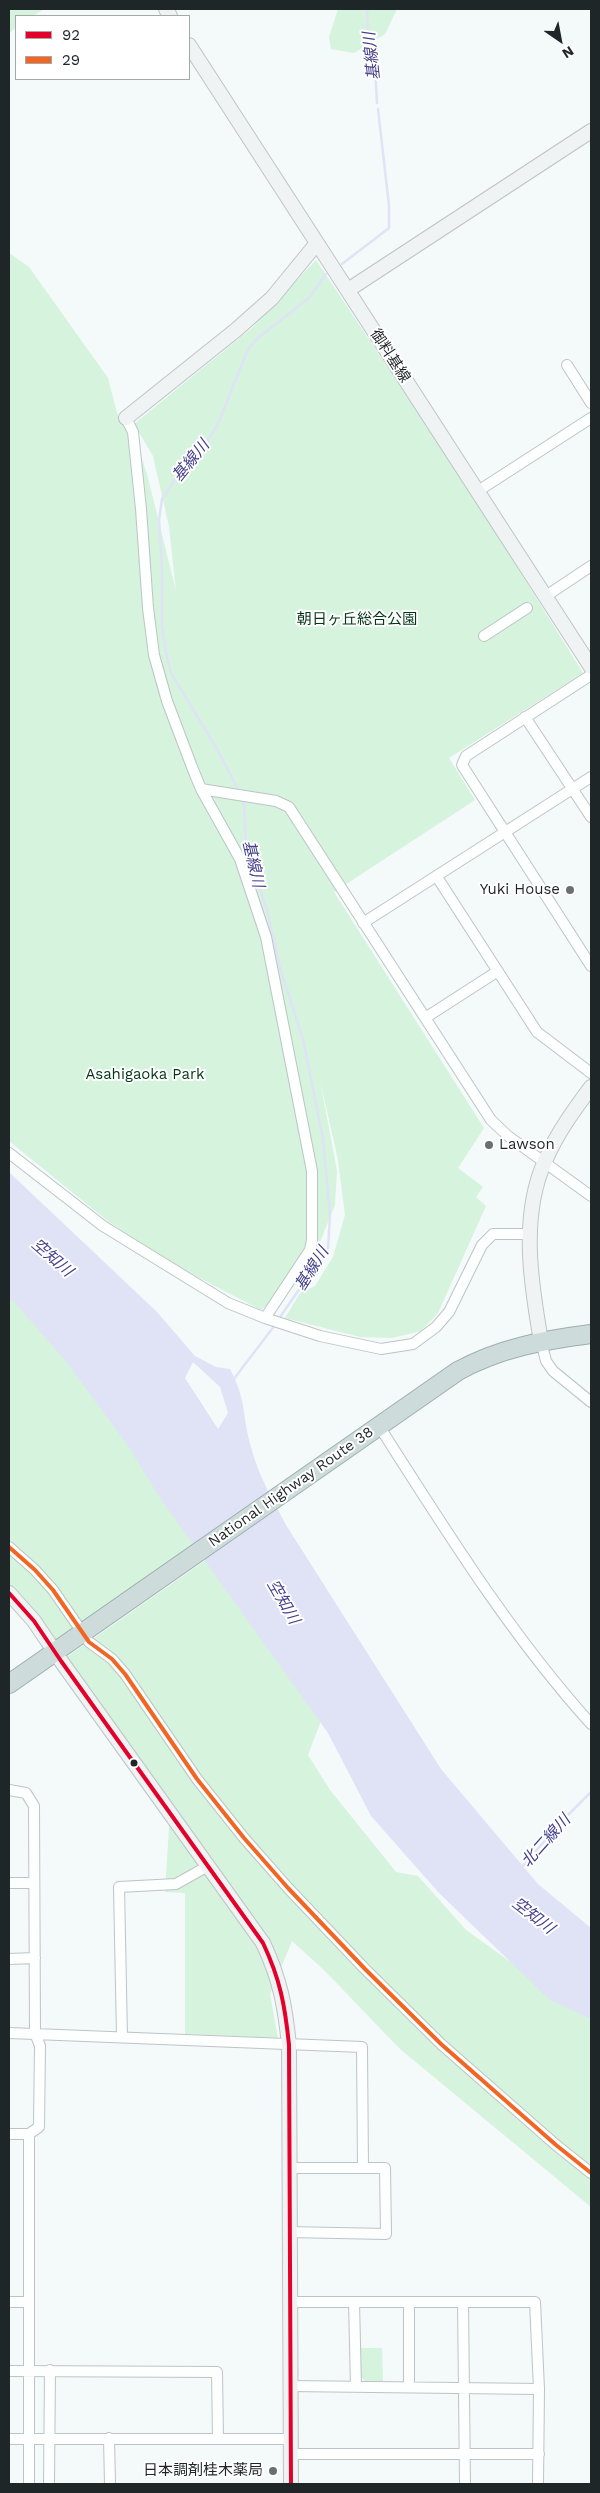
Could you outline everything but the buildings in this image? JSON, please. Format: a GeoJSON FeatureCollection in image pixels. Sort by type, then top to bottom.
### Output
{"type":"FeatureCollection","features":[{"type":"Feature","properties":{"kind":"highway","name":"National Highway Route 38"},"geometry":{"type":"LineString","coordinates":[[9,1684],[435,1385],[476,1361],[497,1352],[541,1341],[591,1334]]}},
{"type":"Feature","properties":{"kind":"street","name":"御料基線"},"geometry":{"type":"LineString","coordinates":[[190,47],[591,667]]}},
{"type":"Feature","properties":{"kind":"street"},"geometry":{"type":"LineString","coordinates":[[348,290],[591,132]]}},
{"type":"Feature","properties":{"kind":"street"},"geometry":{"type":"LineString","coordinates":[[265,1318],[310,1250],[312,1240],[312,1171],[266,937],[240,859],[202,789],[167,701],[154,655],[132,432],[126,418],[236,330],[272,298],[317,243]]}},
{"type":"Feature","properties":{"kind":"street"},"geometry":{"type":"LineString","coordinates":[[567,365],[591,403]]}},
{"type":"Feature","properties":{"kind":"street"},"geometry":{"type":"LineString","coordinates":[[478,491],[591,418]]}},
{"type":"Feature","properties":{"kind":"street"},"geometry":{"type":"LineString","coordinates":[[546,596],[591,566]]}},
{"type":"Feature","properties":{"kind":"street"},"geometry":{"type":"LineString","coordinates":[[484,636],[527,608]]}},
{"type":"Feature","properties":{"kind":"street"},"geometry":{"type":"LineString","coordinates":[[591,674],[462,760],[463,768],[591,966]]}},
{"type":"Feature","properties":{"kind":"street"},"geometry":{"type":"LineString","coordinates":[[525,717],[591,817]]}},
{"type":"Feature","properties":{"kind":"street"},"geometry":{"type":"LineString","coordinates":[[363,923],[591,777]]}},
{"type":"Feature","properties":{"kind":"street"},"geometry":{"type":"LineString","coordinates":[[202,789],[276,801],[289,807],[491,1120],[508,1136],[591,1196]]}},
{"type":"Feature","properties":{"kind":"street"},"geometry":{"type":"LineString","coordinates":[[437,877],[537,1032],[591,1073]]}},
{"type":"Feature","properties":{"kind":"street"},"geometry":{"type":"LineString","coordinates":[[425,1018],[498,971]]}},
{"type":"Feature","properties":{"kind":"street"},"geometry":{"type":"LineString","coordinates":[[591,1086],[558,1134],[544,1162],[533,1198],[531,1234],[531,1272],[541,1341],[546,1361],[553,1370],[591,1402]]}},
{"type":"Feature","properties":{"kind":"street"},"geometry":{"type":"LineString","coordinates":[[9,1153],[103,1226],[228,1303],[265,1318],[320,1336],[381,1349],[413,1344],[436,1327],[449,1312],[487,1240],[493,1234],[531,1234]]}},
{"type":"Feature","properties":{"kind":"street"},"geometry":{"type":"LineString","coordinates":[[372,1431],[430,1510],[490,1598],[562,1691],[591,1724]]}},
{"type":"Feature","properties":{"kind":"street"},"geometry":{"type":"LineString","coordinates":[[9,1547],[54,1590],[86,1631],[89,1642],[112,1659],[125,1674],[198,1779],[244,1838],[288,1888],[365,1969],[441,2044],[556,2145],[591,2173]]}},
{"type":"Feature","properties":{"kind":"street"},"geometry":{"type":"LineString","coordinates":[[9,1593],[34,1620],[263,1943],[275,1967],[285,2001],[289,2045],[291,2484]]}},
{"type":"Feature","properties":{"kind":"street"},"geometry":{"type":"LineString","coordinates":[[9,1790],[26,1793],[34,1806],[35,2033],[40,2046],[39,2127],[29,2134],[9,2134]]}},
{"type":"Feature","properties":{"kind":"street"},"geometry":{"type":"LineString","coordinates":[[122,2037],[119,1887],[176,1884],[208,1866]]}},
{"type":"Feature","properties":{"kind":"street"},"geometry":{"type":"LineString","coordinates":[[9,1883],[34,1883]]}},
{"type":"Feature","properties":{"kind":"street"},"geometry":{"type":"LineString","coordinates":[[9,1958],[35,1958]]}},
{"type":"Feature","properties":{"kind":"street"},"geometry":{"type":"LineString","coordinates":[[9,2033],[362,2047],[363,2168]]}},
{"type":"Feature","properties":{"kind":"street"},"geometry":{"type":"LineString","coordinates":[[29,2134],[30,2484]]}},
{"type":"Feature","properties":{"kind":"street"},"geometry":{"type":"LineString","coordinates":[[289,2168],[385,2168],[386,2234],[289,2232]]}},
{"type":"Feature","properties":{"kind":"street"},"geometry":{"type":"LineString","coordinates":[[9,2302],[29,2302]]}},
{"type":"Feature","properties":{"kind":"street"},"geometry":{"type":"LineString","coordinates":[[290,2302],[535,2302],[539,2389],[538,2484]]}},
{"type":"Feature","properties":{"kind":"street"},"geometry":{"type":"LineString","coordinates":[[354,2302],[356,2387]]}},
{"type":"Feature","properties":{"kind":"street"},"geometry":{"type":"LineString","coordinates":[[409,2302],[409,2388]]}},
{"type":"Feature","properties":{"kind":"street"},"geometry":{"type":"LineString","coordinates":[[464,2302],[462,2388],[465,2484]]}},
{"type":"Feature","properties":{"kind":"street"},"geometry":{"type":"LineString","coordinates":[[49,2484],[50,2370]]}},
{"type":"Feature","properties":{"kind":"street"},"geometry":{"type":"LineString","coordinates":[[9,2371],[217,2372],[218,2438]]}},
{"type":"Feature","properties":{"kind":"street"},"geometry":{"type":"LineString","coordinates":[[290,2386],[539,2389]]}},
{"type":"Feature","properties":{"kind":"street"},"geometry":{"type":"LineString","coordinates":[[109,2438],[110,2484]]}},
{"type":"Feature","properties":{"kind":"street"},"geometry":{"type":"LineString","coordinates":[[9,2439],[291,2439]]}},
{"type":"Feature","properties":{"kind":"street"},"geometry":{"type":"LineString","coordinates":[[291,2454],[539,2454]]}},
{"type":"Feature","properties":{"kind":"green space"},"geometry":{"type":"Polygon","coordinates":[[[9,9],[44,9],[35,15],[15,15],[15,29],[9,33],[9,9]]]}},
{"type":"Feature","properties":{"kind":"green space"},"geometry":{"type":"Polygon","coordinates":[[[338,9],[397,9],[385,34],[354,53],[331,49],[329,37],[338,9]]]}},
{"type":"Feature","properties":{"kind":"green space"},"geometry":{"type":"Polygon","coordinates":[[[9,253],[29,267],[108,378],[117,413],[142,459],[147,474],[176,591],[169,526],[153,456],[134,424],[252,328],[316,260],[464,482],[583,673],[449,758],[475,800],[334,892],[484,1128],[458,1168],[483,1187],[476,1197],[486,1206],[438,1313],[421,1331],[392,1338],[360,1337],[285,1318],[300,1293],[315,1286],[333,1257],[345,1215],[338,1160],[320,1080],[337,1171],[335,1205],[315,1254],[299,1278],[261,1310],[173,1264],[109,1222],[9,1141],[9,253]]]}},
{"type":"Feature","properties":{"kind":"green space"},"geometry":{"type":"Polygon","coordinates":[[[9,1288],[49,1327],[203,1541],[51,1646],[9,1593],[9,1288]]]}},
{"type":"Feature","properties":{"kind":"green space"},"geometry":{"type":"Polygon","coordinates":[[[213,1555],[322,1718],[308,1755],[330,1790],[396,1872],[418,1876],[466,1930],[544,1986],[591,2012],[591,2207],[400,2049],[325,1971],[292,1941],[270,1994],[278,2038],[185,2034],[185,1893],[165,1892],[170,1812],[61,1661],[213,1555]]]}},
{"type":"Feature","properties":{"kind":"green space"},"geometry":{"type":"Polygon","coordinates":[[[360,2348],[382,2348],[383,2382],[366,2382],[361,2377],[360,2348]]]}},
{"type":"Feature","properties":{"kind":"water","name":"空知川"},"geometry":{"type":"Polygon","coordinates":[[[9,1172],[157,1312],[195,1356],[216,1367],[230,1369],[242,1400],[248,1436],[254,1457],[286,1525],[441,1769],[538,1884],[591,1928],[591,2019],[550,2000],[439,1893],[371,1816],[328,1733],[160,1498],[127,1444],[64,1359],[9,1298],[9,1172]],[[193,1362],[185,1378],[218,1429],[228,1413],[220,1387],[193,1362]]]}},
{"type":"Feature","properties":{"kind":"waterway","name":"基線川"},"geometry":{"type":"LineString","coordinates":[[367,9],[368,35],[375,67],[377,103]]}},
{"type":"Feature","properties":{"kind":"waterway","name":"基線川"},"geometry":{"type":"LineString","coordinates":[[342,264],[389,228],[389,206],[378,109]]}},
{"type":"Feature","properties":{"kind":"waterway","name":"基線川"},"geometry":{"type":"LineString","coordinates":[[240,793],[217,749],[171,673],[162,627],[162,567],[159,520],[162,499],[178,475],[200,453],[218,424],[248,349],[258,338],[310,297],[326,274]]}},
{"type":"Feature","properties":{"kind":"waterway","name":"基線川"},"geometry":{"type":"LineString","coordinates":[[242,798],[246,847],[267,910],[280,968],[303,1039],[323,1139],[330,1216],[328,1248],[278,1320]]}},
{"type":"Feature","properties":{"kind":"waterway","name":"基線川"},"geometry":{"type":"LineString","coordinates":[[233,1380],[275,1325]]}},
{"type":"Feature","properties":{"kind":"waterway","name":"北二線川"},"geometry":{"type":"LineString","coordinates":[[522,1867],[563,1820],[591,1792]]}},
{"type":"Feature","properties":{"kind":"transit line","name":"29"},"geometry":{"type":"LineString","coordinates":[[9,1547],[35,1570],[53,1590],[89,1642],[112,1659],[125,1674],[197,1779],[244,1838],[288,1888],[365,1969],[441,2044],[556,2145],[591,2173]]}},
{"type":"Feature","properties":{"kind":"transit line","name":"92"},"geometry":{"type":"LineString","coordinates":[[9,1593],[34,1621],[263,1943],[278,1981],[286,2017],[289,2045],[291,2484]]}},
{"type":"Feature","properties":{"kind":"place","name":"Yuki House"},"geometry":{"type":"Point","coordinates":[570,890]}},
{"type":"Feature","properties":{"kind":"place","name":"Lawson"},"geometry":{"type":"Point","coordinates":[489,1145]}},
{"type":"Feature","properties":{"kind":"place","name":"日本調剤桂木薬局"},"geometry":{"type":"Point","coordinates":[273,2471]}},
{"type":"Feature","properties":{"kind":"park label","name":"朝日ヶ丘総合公園"},"geometry":{"type":"Point","coordinates":[357,620]}},
{"type":"Feature","properties":{"kind":"park label","name":"Asahigaoka Park"},"geometry":{"type":"Point","coordinates":[145,1075]}}]}
